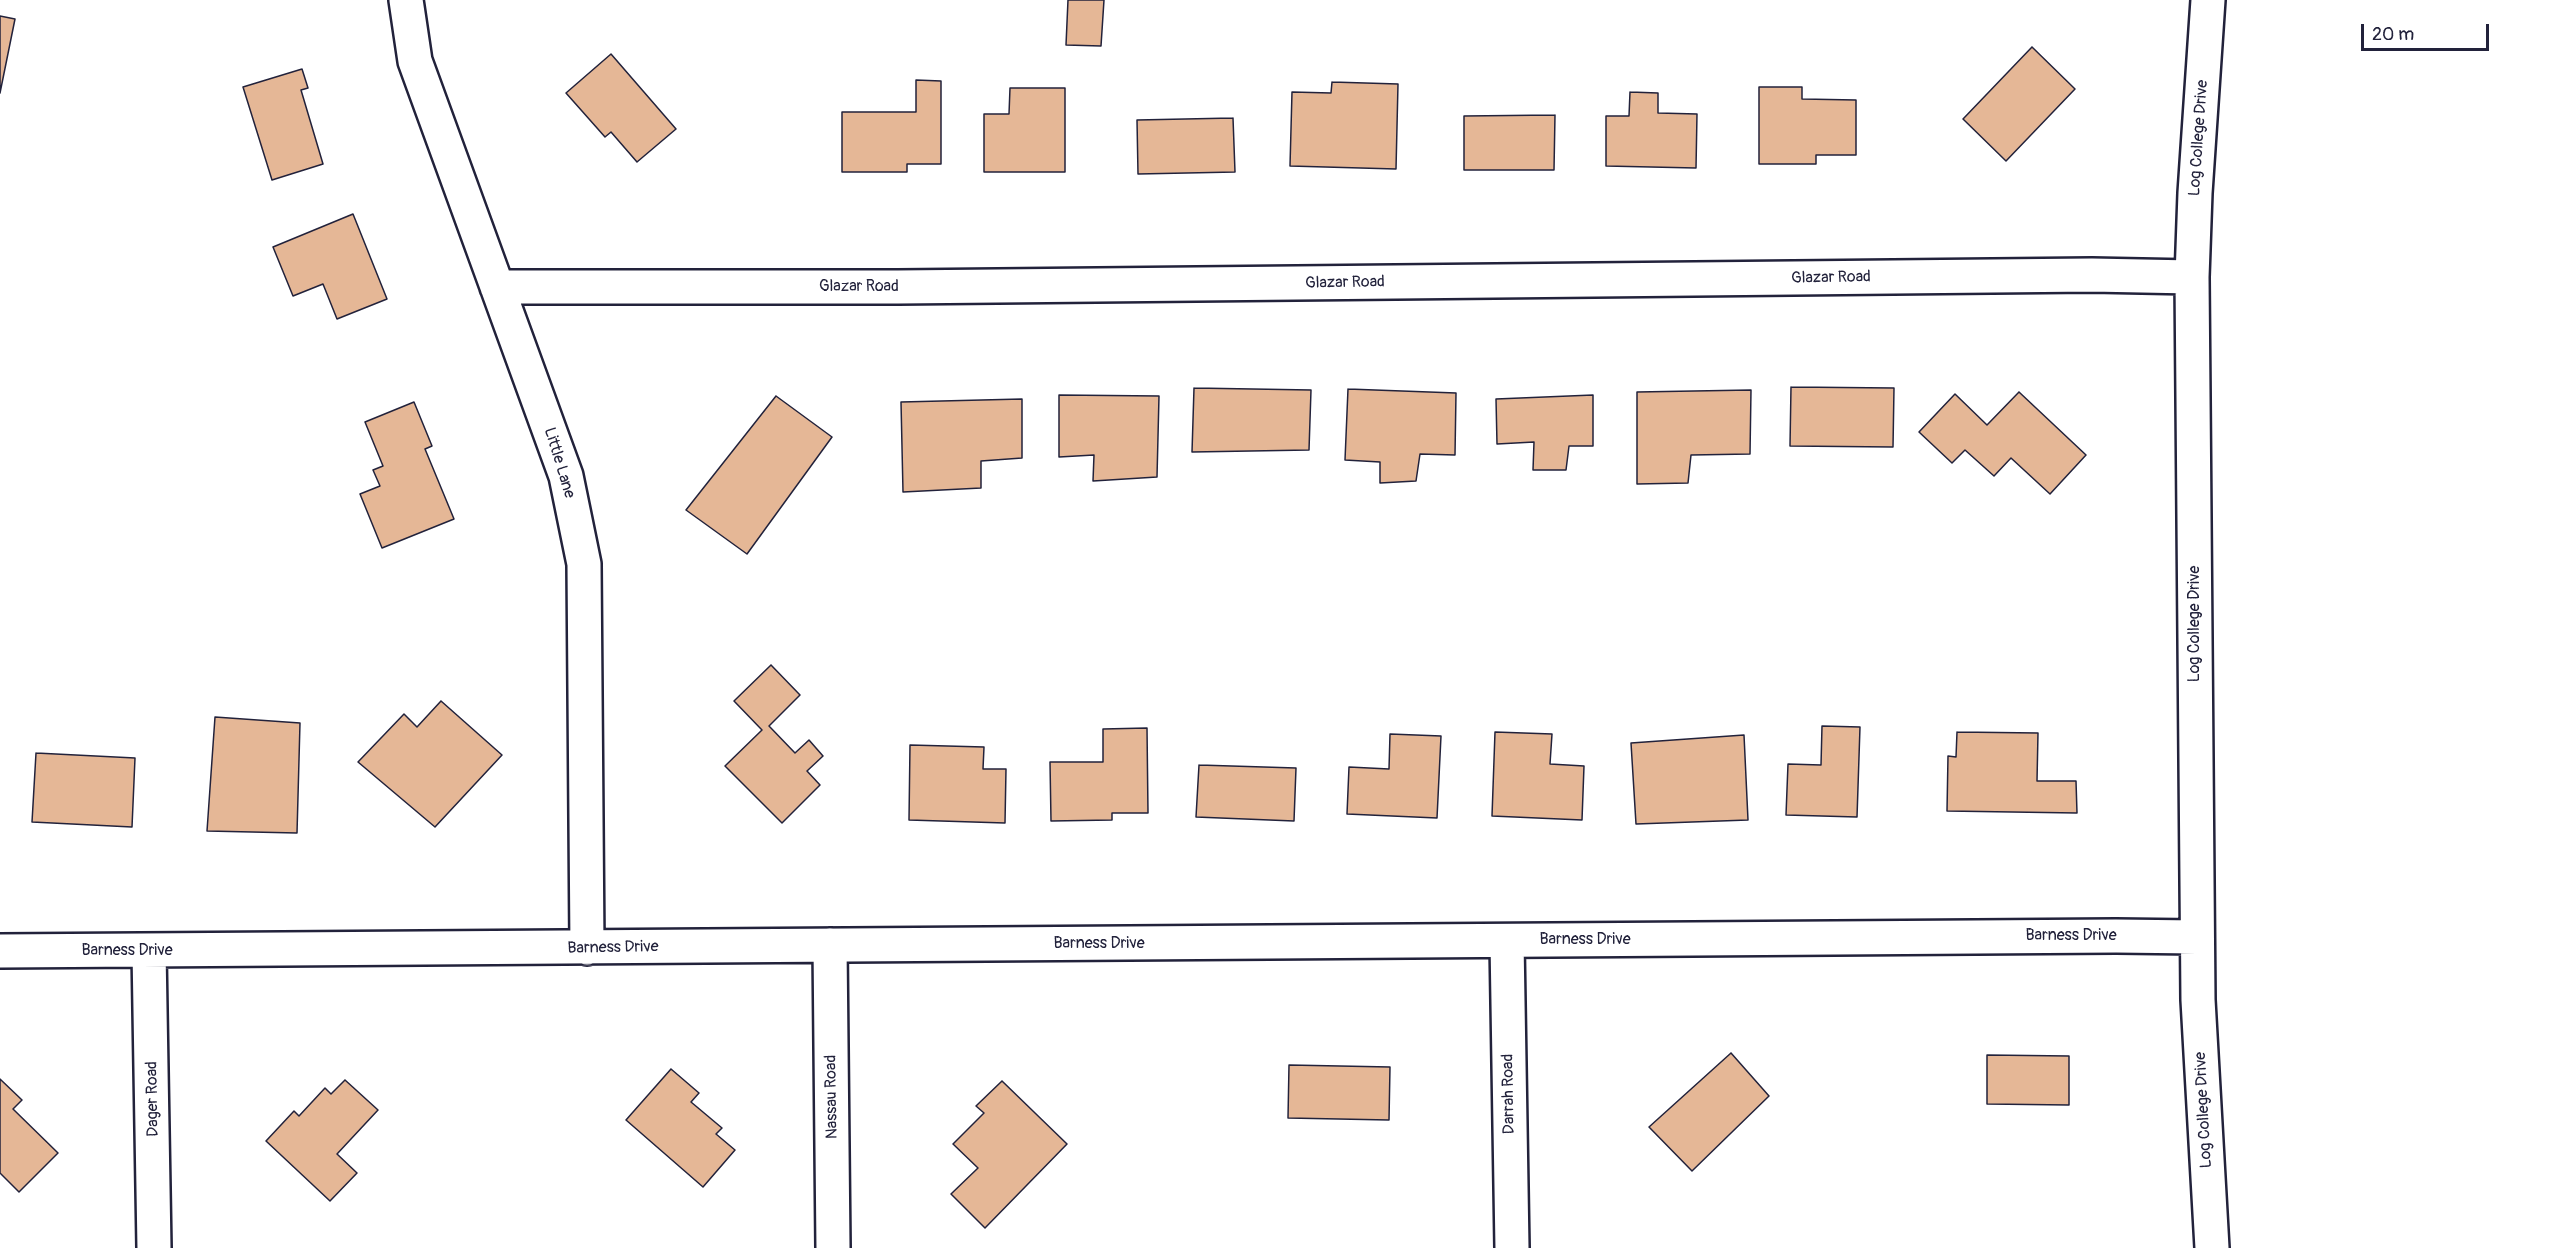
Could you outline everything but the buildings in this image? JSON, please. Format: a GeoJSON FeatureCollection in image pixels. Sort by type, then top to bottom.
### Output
{"type":"FeatureCollection","features":[{"type":"Feature","properties":{"kind":"street","name":"Little Lane"},"geometry":{"type":"LineString","coordinates":[[406,0],[415,61],[566,476],[584,564],[587,948]]}},
{"type":"Feature","properties":{"kind":"street","name":"Log College Drive"},"geometry":{"type":"LineString","coordinates":[[2208,0],[2195,193],[2192,277],[2198,1000],[2212,1248]]}},
{"type":"Feature","properties":{"kind":"street","name":"Glazar Road"},"geometry":{"type":"LineString","coordinates":[[497,287],[898,287],[2092,275],[2192,277]]}},
{"type":"Feature","properties":{"kind":"street","name":"Barness Drive"},"geometry":{"type":"LineString","coordinates":[[0,951],[2197,937]]}},
{"type":"Feature","properties":{"kind":"street","name":"Darrah Road"},"geometry":{"type":"LineString","coordinates":[[1507,941],[1512,1248]]}},
{"type":"Feature","properties":{"kind":"street","name":"Nassau Road"},"geometry":{"type":"LineString","coordinates":[[830,945],[833,1248]]}},
{"type":"Feature","properties":{"kind":"street","name":"Dager Road"},"geometry":{"type":"LineString","coordinates":[[149,951],[154,1248]]}}]}
